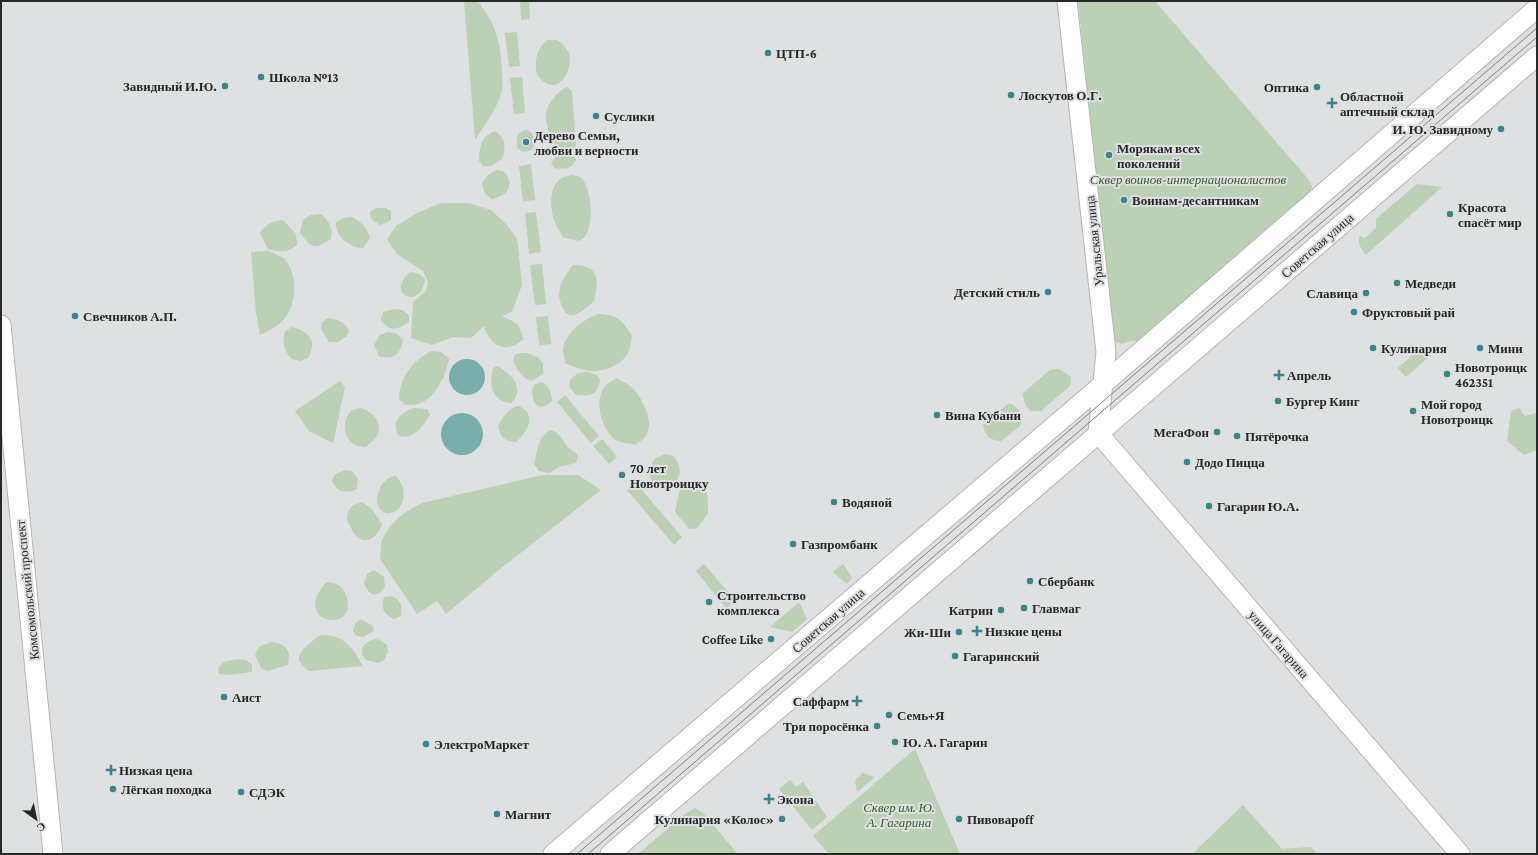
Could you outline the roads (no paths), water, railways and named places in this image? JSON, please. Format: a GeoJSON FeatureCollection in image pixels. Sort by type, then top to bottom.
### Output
{"type":"FeatureCollection","features":[{"type":"Feature","properties":{"kind":"main road","name":"Уральская улица"},"geometry":{"type":"LineString","coordinates":[[1067,1],[1106,352],[1102,385]]}},
{"type":"Feature","properties":{"kind":"main road","name":"Советская улица"},"geometry":{"type":"LineString","coordinates":[[553,854],[1102,385],[1537,8]]}},
{"type":"Feature","properties":{"kind":"main road","name":"Советская улица"},"geometry":{"type":"LineString","coordinates":[[610,854],[1537,56]]}},
{"type":"Feature","properties":{"kind":"main road","name":"Комсомольский проспект"},"geometry":{"type":"LineString","coordinates":[[1,325],[53,854]]}},
{"type":"Feature","properties":{"kind":"main road"},"geometry":{"type":"LineString","coordinates":[[1098,433],[1102,385]]}},
{"type":"Feature","properties":{"kind":"main road","name":"улица Гагарина"},"geometry":{"type":"LineString","coordinates":[[1098,433],[1460,854]]}},
{"type":"Feature","properties":{"kind":"water"},"geometry":{"type":"Polygon","coordinates":[[[467,359],[480,364],[485,377],[480,390],[467,395],[454,390],[449,377],[454,364],[467,359]]]}},
{"type":"Feature","properties":{"kind":"water"},"geometry":{"type":"Polygon","coordinates":[[[458,413],[466,413],[474,416],[480,422],[483,434],[480,446],[474,452],[466,455],[458,455],[450,452],[444,446],[441,438],[441,430],[444,422],[450,416],[458,413]]]}},
{"type":"Feature","properties":{"kind":"tram line"},"geometry":{"type":"LineString","coordinates":[[577,854],[1537,28]]}},
{"type":"Feature","properties":{"kind":"tram line"},"geometry":{"type":"LineString","coordinates":[[588,854],[1537,37]]}},
{"type":"Feature","properties":{"kind":"place","name":"ЦТП-6"},"geometry":{"type":"Point","coordinates":[768,53]}},
{"type":"Feature","properties":{"kind":"place","name":"Школа №13"},"geometry":{"type":"Point","coordinates":[261,77]}},
{"type":"Feature","properties":{"kind":"place","name":"Завидный И.Ю."},"geometry":{"type":"Point","coordinates":[225,86]}},
{"type":"Feature","properties":{"kind":"place","name":"Оптика"},"geometry":{"type":"Point","coordinates":[1317,87]}},
{"type":"Feature","properties":{"kind":"place","name":"Лоскутов О.Г."},"geometry":{"type":"Point","coordinates":[1011,95]}},
{"type":"Feature","properties":{"kind":"place","name":"Областной аптечный склад"},"geometry":{"type":"Point","coordinates":[1332,103]}},
{"type":"Feature","properties":{"kind":"place","name":"Суслики"},"geometry":{"type":"Point","coordinates":[596,116]}},
{"type":"Feature","properties":{"kind":"place","name":"И. Ю. Завидному"},"geometry":{"type":"Point","coordinates":[1501,129]}},
{"type":"Feature","properties":{"kind":"place","name":"Дерево Семьи, любви и верности"},"geometry":{"type":"Point","coordinates":[526,142]}},
{"type":"Feature","properties":{"kind":"place","name":"Морякам всех поколений"},"geometry":{"type":"Point","coordinates":[1109,155]}},
{"type":"Feature","properties":{"kind":"place","name":"Воинам-десантникам"},"geometry":{"type":"Point","coordinates":[1124,200]}},
{"type":"Feature","properties":{"kind":"place","name":"Красота спасёт мир"},"geometry":{"type":"Point","coordinates":[1450,214]}},
{"type":"Feature","properties":{"kind":"place","name":"Медведи"},"geometry":{"type":"Point","coordinates":[1397,283]}},
{"type":"Feature","properties":{"kind":"place","name":"Детский стиль"},"geometry":{"type":"Point","coordinates":[1048,292]}},
{"type":"Feature","properties":{"kind":"place","name":"Славица"},"geometry":{"type":"Point","coordinates":[1366,293]}},
{"type":"Feature","properties":{"kind":"place","name":"Фруктовый рай"},"geometry":{"type":"Point","coordinates":[1354,312]}},
{"type":"Feature","properties":{"kind":"place","name":"Свечников А.П."},"geometry":{"type":"Point","coordinates":[75,316]}},
{"type":"Feature","properties":{"kind":"place","name":"Кулинария"},"geometry":{"type":"Point","coordinates":[1373,348]}},
{"type":"Feature","properties":{"kind":"place","name":"Мини"},"geometry":{"type":"Point","coordinates":[1480,348]}},
{"type":"Feature","properties":{"kind":"place","name":"Новотроицк 462351"},"geometry":{"type":"Point","coordinates":[1447,374]}},
{"type":"Feature","properties":{"kind":"place","name":"Апрель"},"geometry":{"type":"Point","coordinates":[1279,375]}},
{"type":"Feature","properties":{"kind":"place","name":"Бургер Кинг"},"geometry":{"type":"Point","coordinates":[1278,401]}},
{"type":"Feature","properties":{"kind":"place","name":"Мой город Новотроицк"},"geometry":{"type":"Point","coordinates":[1413,411]}},
{"type":"Feature","properties":{"kind":"place","name":"Вина Кубани"},"geometry":{"type":"Point","coordinates":[937,415]}},
{"type":"Feature","properties":{"kind":"place","name":"МегаФон"},"geometry":{"type":"Point","coordinates":[1217,432]}},
{"type":"Feature","properties":{"kind":"place","name":"Пятёрочка"},"geometry":{"type":"Point","coordinates":[1237,436]}},
{"type":"Feature","properties":{"kind":"place","name":"Додо Пицца"},"geometry":{"type":"Point","coordinates":[1187,462]}},
{"type":"Feature","properties":{"kind":"place","name":"70 лет Новотроицку"},"geometry":{"type":"Point","coordinates":[622,475]}},
{"type":"Feature","properties":{"kind":"place","name":"Водяной"},"geometry":{"type":"Point","coordinates":[834,502]}},
{"type":"Feature","properties":{"kind":"place","name":"Гагарин Ю.А."},"geometry":{"type":"Point","coordinates":[1209,506]}},
{"type":"Feature","properties":{"kind":"place","name":"Газпромбанк"},"geometry":{"type":"Point","coordinates":[793,544]}},
{"type":"Feature","properties":{"kind":"place","name":"Сбербанк"},"geometry":{"type":"Point","coordinates":[1030,581]}},
{"type":"Feature","properties":{"kind":"place","name":"Строительство комплекса"},"geometry":{"type":"Point","coordinates":[709,602]}},
{"type":"Feature","properties":{"kind":"place","name":"Главмаг"},"geometry":{"type":"Point","coordinates":[1024,608]}},
{"type":"Feature","properties":{"kind":"place","name":"Катрин"},"geometry":{"type":"Point","coordinates":[1001,610]}},
{"type":"Feature","properties":{"kind":"place","name":"Низкие цены"},"geometry":{"type":"Point","coordinates":[977,631]}},
{"type":"Feature","properties":{"kind":"place","name":"Жи-Ши"},"geometry":{"type":"Point","coordinates":[959,632]}},
{"type":"Feature","properties":{"kind":"place","name":"Coffee Like"},"geometry":{"type":"Point","coordinates":[771,639]}},
{"type":"Feature","properties":{"kind":"place","name":"Гагаринский"},"geometry":{"type":"Point","coordinates":[955,656]}},
{"type":"Feature","properties":{"kind":"place","name":"Аист"},"geometry":{"type":"Point","coordinates":[224,697]}},
{"type":"Feature","properties":{"kind":"place","name":"Саффарм"},"geometry":{"type":"Point","coordinates":[857,701]}},
{"type":"Feature","properties":{"kind":"place","name":"Семь+Я"},"geometry":{"type":"Point","coordinates":[889,715]}},
{"type":"Feature","properties":{"kind":"place","name":"Три поросёнка"},"geometry":{"type":"Point","coordinates":[877,726]}},
{"type":"Feature","properties":{"kind":"place","name":"Ю. А. Гагарин"},"geometry":{"type":"Point","coordinates":[895,742]}},
{"type":"Feature","properties":{"kind":"place","name":"ЭлектроМаркет"},"geometry":{"type":"Point","coordinates":[426,744]}},
{"type":"Feature","properties":{"kind":"place","name":"Низкая цена"},"geometry":{"type":"Point","coordinates":[111,770]}},
{"type":"Feature","properties":{"kind":"place","name":"Лёгкая походка"},"geometry":{"type":"Point","coordinates":[113,789]}},
{"type":"Feature","properties":{"kind":"place","name":"СДЭК"},"geometry":{"type":"Point","coordinates":[241,792]}},
{"type":"Feature","properties":{"kind":"place","name":"Экона"},"geometry":{"type":"Point","coordinates":[769,799]}},
{"type":"Feature","properties":{"kind":"place","name":"Магнит"},"geometry":{"type":"Point","coordinates":[497,814]}},
{"type":"Feature","properties":{"kind":"place","name":"Кулинария «Колос»"},"geometry":{"type":"Point","coordinates":[782,819]}},
{"type":"Feature","properties":{"kind":"place","name":"Пивовароff"},"geometry":{"type":"Point","coordinates":[959,819]}},
{"type":"Feature","properties":{"kind":"park label","name":"Сквер воинов-интернационалистов"},"geometry":{"type":"Point","coordinates":[1188,179]}},
{"type":"Feature","properties":{"kind":"park label","name":"Сквер им. Ю. А. Гагарина"},"geometry":{"type":"Point","coordinates":[899,814]}}]}
